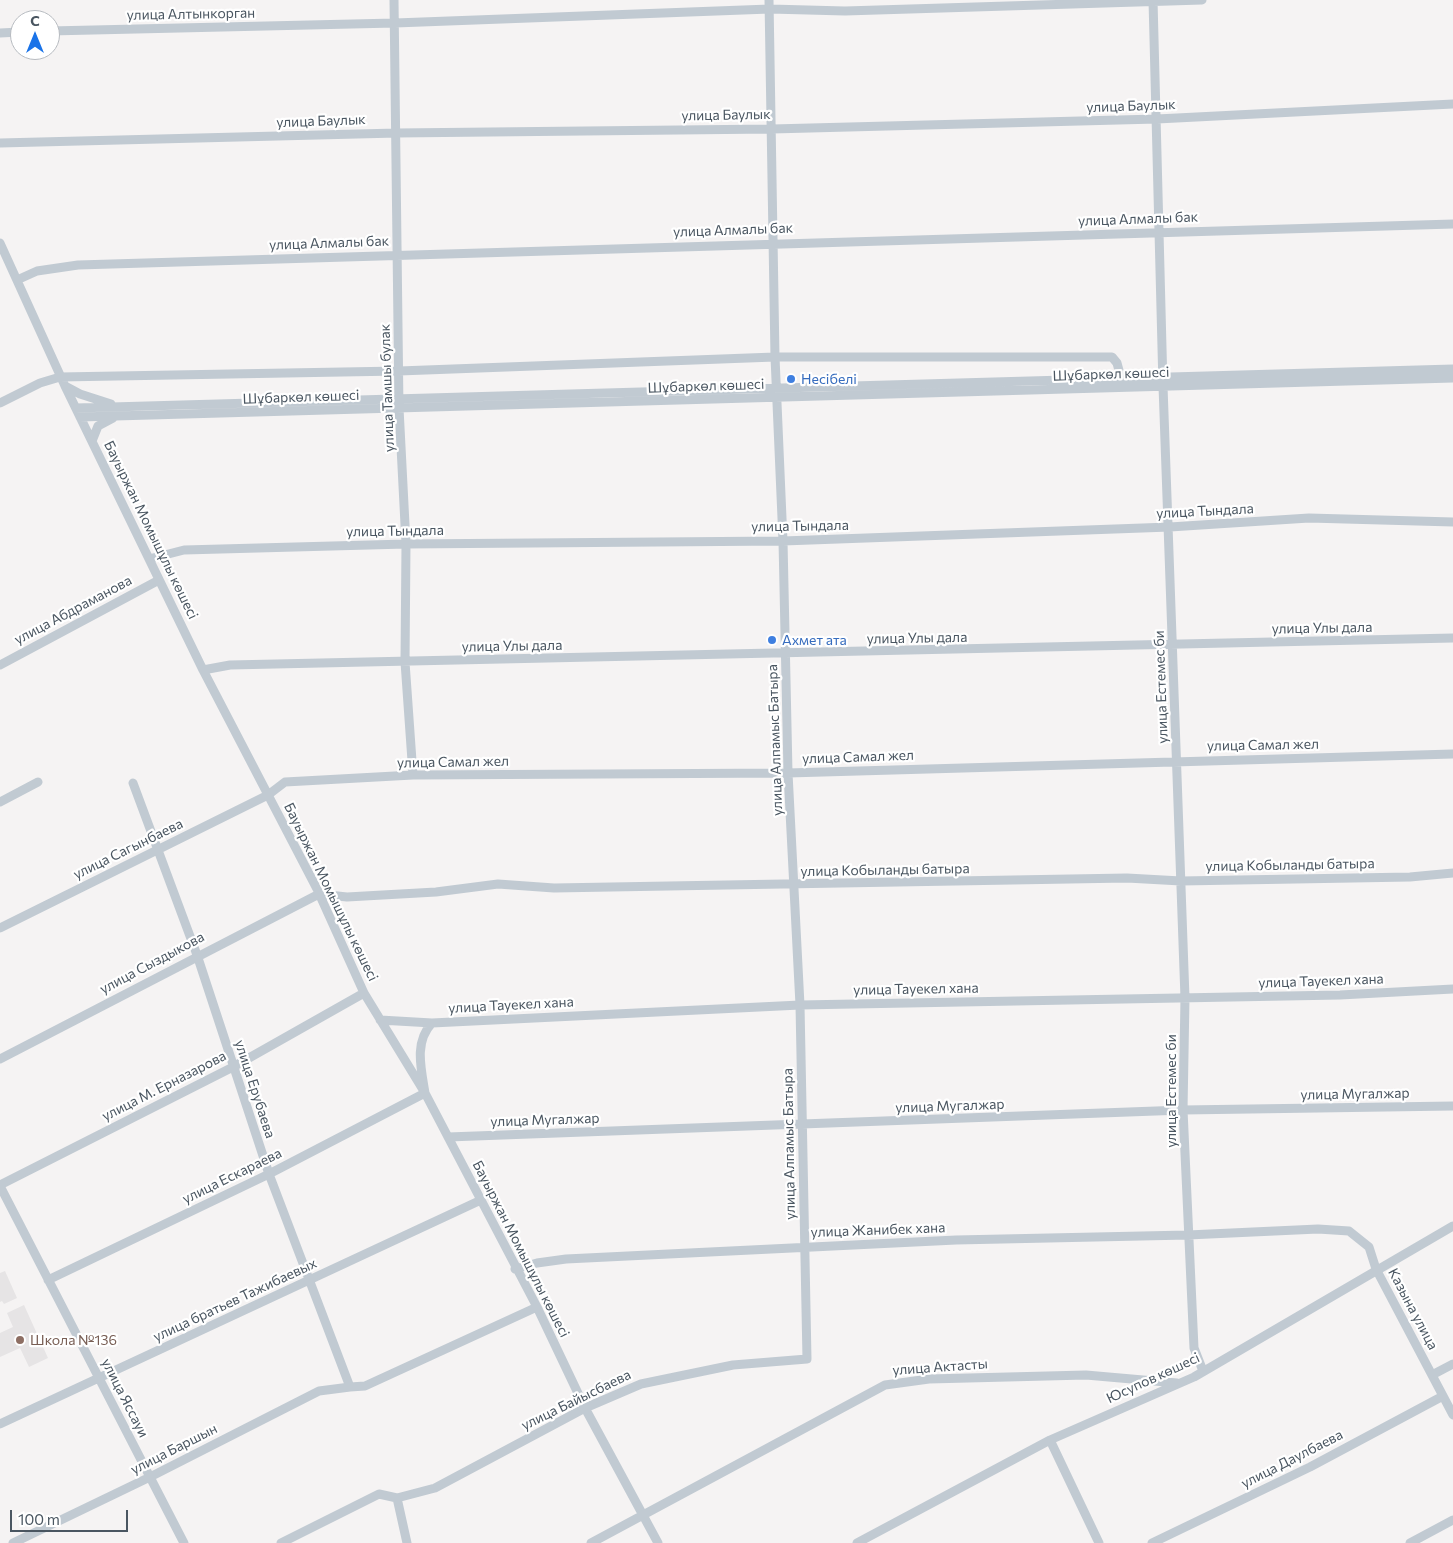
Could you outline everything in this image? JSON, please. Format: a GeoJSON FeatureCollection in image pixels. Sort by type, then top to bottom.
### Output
{"type":"FeatureCollection","features":[{"type":"Feature","properties":{"kind":"street","name":"улица Тамшы булак"},"geometry":{"type":"LineString","coordinates":[[394,0],[399,403],[406,544],[405,662],[413,775]]}},
{"type":"Feature","properties":{"kind":"street","name":"улица Алтынкорган"},"geometry":{"type":"LineString","coordinates":[[60,31],[395,23],[770,5],[844,11],[1202,0]]}},
{"type":"Feature","properties":{"kind":"street","name":"улица Естемес би"},"geometry":{"type":"LineString","coordinates":[[1153,1],[1163,381],[1170,528],[1185,998],[1183,1110],[1194,1348],[1203,1371]]}},
{"type":"Feature","properties":{"kind":"street","name":"улица Алпамыс Батыра"},"geometry":{"type":"LineString","coordinates":[[770,5],[775,357],[783,541],[788,773],[800,1005],[807,1359]]}},
{"type":"Feature","properties":{"kind":"street","name":"улица Баулык"},"geometry":{"type":"LineString","coordinates":[[0,143],[397,133],[772,129],[1157,119],[1453,104]]}},
{"type":"Feature","properties":{"kind":"street","name":"улица Алмалы бак"},"geometry":{"type":"LineString","coordinates":[[17,280],[37,271],[78,265],[1453,224]]}},
{"type":"Feature","properties":{"kind":"street","name":"Бауыржан Момышұлы көшесі"},"geometry":{"type":"LineString","coordinates":[[0,243],[4,261],[17,280],[60,377],[203,670],[319,894],[364,993],[425,1092],[536,1307],[585,1408],[658,1543]]}},
{"type":"Feature","properties":{"kind":"street","name":"Шұбаркөл көшесі"},"geometry":{"type":"LineString","coordinates":[[0,403],[40,383],[60,377],[400,371],[775,357],[1112,357],[1117,363],[1121,378]]}},
{"type":"Feature","properties":{"kind":"street","name":"Шұбаркөл көшесі"},"geometry":{"type":"LineString","coordinates":[[78,413],[126,407],[777,398],[1453,369]]}},
{"type":"Feature","properties":{"kind":"street","name":"Шұбаркөл көшесі"},"geometry":{"type":"LineString","coordinates":[[78,413],[118,416],[776,388],[1121,378],[1163,381],[1453,378]]}},
{"type":"Feature","properties":{"kind":"street"},"geometry":{"type":"LineString","coordinates":[[65,386],[92,399],[126,407]]}},
{"type":"Feature","properties":{"kind":"street"},"geometry":{"type":"LineString","coordinates":[[92,441],[98,426],[118,416]]}},
{"type":"Feature","properties":{"kind":"street","name":"улица Тындала"},"geometry":{"type":"LineString","coordinates":[[149,559],[184,550],[406,544],[783,541],[1170,528],[1309,518],[1453,522]]}},
{"type":"Feature","properties":{"kind":"street","name":"улица Абдраманова"},"geometry":{"type":"LineString","coordinates":[[0,665],[159,580]]}},
{"type":"Feature","properties":{"kind":"street","name":"улица Улы дала"},"geometry":{"type":"LineString","coordinates":[[203,670],[230,665],[1174,646],[1453,638]]}},
{"type":"Feature","properties":{"kind":"street","name":"улица Самал жел"},"geometry":{"type":"LineString","coordinates":[[268,795],[285,782],[413,775],[788,773],[1177,760],[1453,754]]}},
{"type":"Feature","properties":{"kind":"street"},"geometry":{"type":"LineString","coordinates":[[0,802],[38,782]]}},
{"type":"Feature","properties":{"kind":"street","name":"улица Ерубаева"},"geometry":{"type":"LineString","coordinates":[[133,784],[197,955],[232,1067],[269,1174],[311,1279],[350,1387]]}},
{"type":"Feature","properties":{"kind":"street","name":"улица Сагынбаева"},"geometry":{"type":"LineString","coordinates":[[0,928],[268,795]]}},
{"type":"Feature","properties":{"kind":"street","name":"улица Кобыланды батыра"},"geometry":{"type":"LineString","coordinates":[[319,894],[357,896],[436,892],[498,884],[554,888],[794,886],[1127,878],[1181,881],[1410,877],[1453,873]]}},
{"type":"Feature","properties":{"kind":"street","name":"улица Сыздыкова"},"geometry":{"type":"LineString","coordinates":[[0,1059],[197,955],[319,894]]}},
{"type":"Feature","properties":{"kind":"street","name":"улица Тауекел хана"},"geometry":{"type":"LineString","coordinates":[[380,1020],[432,1023],[800,1005],[1340,995],[1453,989]]}},
{"type":"Feature","properties":{"kind":"street","name":"улица М. Ерназарова"},"geometry":{"type":"LineString","coordinates":[[0,1185],[232,1067],[364,993]]}},
{"type":"Feature","properties":{"kind":"street"},"geometry":{"type":"LineString","coordinates":[[425,1092],[420,1047],[424,1032],[432,1023]]}},
{"type":"Feature","properties":{"kind":"street","name":"улица Ескараева"},"geometry":{"type":"LineString","coordinates":[[48,1280],[269,1174],[425,1092]]}},
{"type":"Feature","properties":{"kind":"street","name":"улица Мугалжар"},"geometry":{"type":"LineString","coordinates":[[448,1137],[1183,1110],[1453,1106]]}},
{"type":"Feature","properties":{"kind":"street","name":"улица Яссауи"},"geometry":{"type":"LineString","coordinates":[[0,1185],[184,1543]]}},
{"type":"Feature","properties":{"kind":"street","name":"улица братьев Тажибаевых"},"geometry":{"type":"LineString","coordinates":[[0,1424],[481,1200]]}},
{"type":"Feature","properties":{"kind":"street","name":"Юсупов көшесі"},"geometry":{"type":"LineString","coordinates":[[858,1543],[1050,1440],[1203,1371],[1453,1226]]}},
{"type":"Feature","properties":{"kind":"street","name":"Казына улица"},"geometry":{"type":"LineString","coordinates":[[1188,1235],[1318,1229],[1349,1232],[1368,1247],[1376,1269],[1453,1415]]}},
{"type":"Feature","properties":{"kind":"street","name":"улица Жанибек хана"},"geometry":{"type":"LineString","coordinates":[[515,1269],[537,1263],[566,1260],[804,1247],[1093,1236],[1188,1235]]}},
{"type":"Feature","properties":{"kind":"street"},"geometry":{"type":"LineString","coordinates":[[350,1387],[365,1386],[536,1307]]}},
{"type":"Feature","properties":{"kind":"street","name":"улица Байысбаева"},"geometry":{"type":"LineString","coordinates":[[397,1498],[435,1488],[585,1408],[641,1384],[733,1365],[807,1359]]}},
{"type":"Feature","properties":{"kind":"street"},"geometry":{"type":"LineString","coordinates":[[1432,1375],[1453,1364]]}},
{"type":"Feature","properties":{"kind":"street","name":"улица Актасты"},"geometry":{"type":"LineString","coordinates":[[591,1543],[885,1385],[928,1379],[1086,1375],[1180,1383]]}},
{"type":"Feature","properties":{"kind":"street","name":"улица Баршын"},"geometry":{"type":"LineString","coordinates":[[12,1543],[150,1477],[319,1391],[350,1387]]}},
{"type":"Feature","properties":{"kind":"street","name":"улица Даулбаева"},"geometry":{"type":"LineString","coordinates":[[1152,1543],[1310,1467],[1443,1396]]}},
{"type":"Feature","properties":{"kind":"street"},"geometry":{"type":"LineString","coordinates":[[1050,1440],[1099,1543]]}},
{"type":"Feature","properties":{"kind":"street"},"geometry":{"type":"LineString","coordinates":[[281,1543],[379,1494],[397,1498],[407,1543]]}},
{"type":"Feature","properties":{"kind":"street"},"geometry":{"type":"LineString","coordinates":[[1410,1543],[1453,1520]]}},
{"type":"Feature","properties":{"kind":"shaded area","name":"Школа №136"},"geometry":{"type":"Polygon","coordinates":[[[5,1271],[17,1298],[4,1304],[2,1301],[0,1302],[0,1273],[5,1271]]]}},
{"type":"Feature","properties":{"kind":"shaded area","name":"Школа №136"},"geometry":{"type":"Polygon","coordinates":[[[24,1305],[48,1358],[29,1367],[20,1348],[0,1357],[0,1333],[13,1327],[7,1313],[24,1305]]]}},
{"type":"Feature","properties":{"kind":"place","name":"Несібелі"},"geometry":{"type":"Point","coordinates":[791,379]}},
{"type":"Feature","properties":{"kind":"place","name":"Ахмет ата"},"geometry":{"type":"Point","coordinates":[772,640]}},
{"type":"Feature","properties":{"kind":"place","name":"Школа №136"},"geometry":{"type":"Point","coordinates":[20,1340]}}]}
